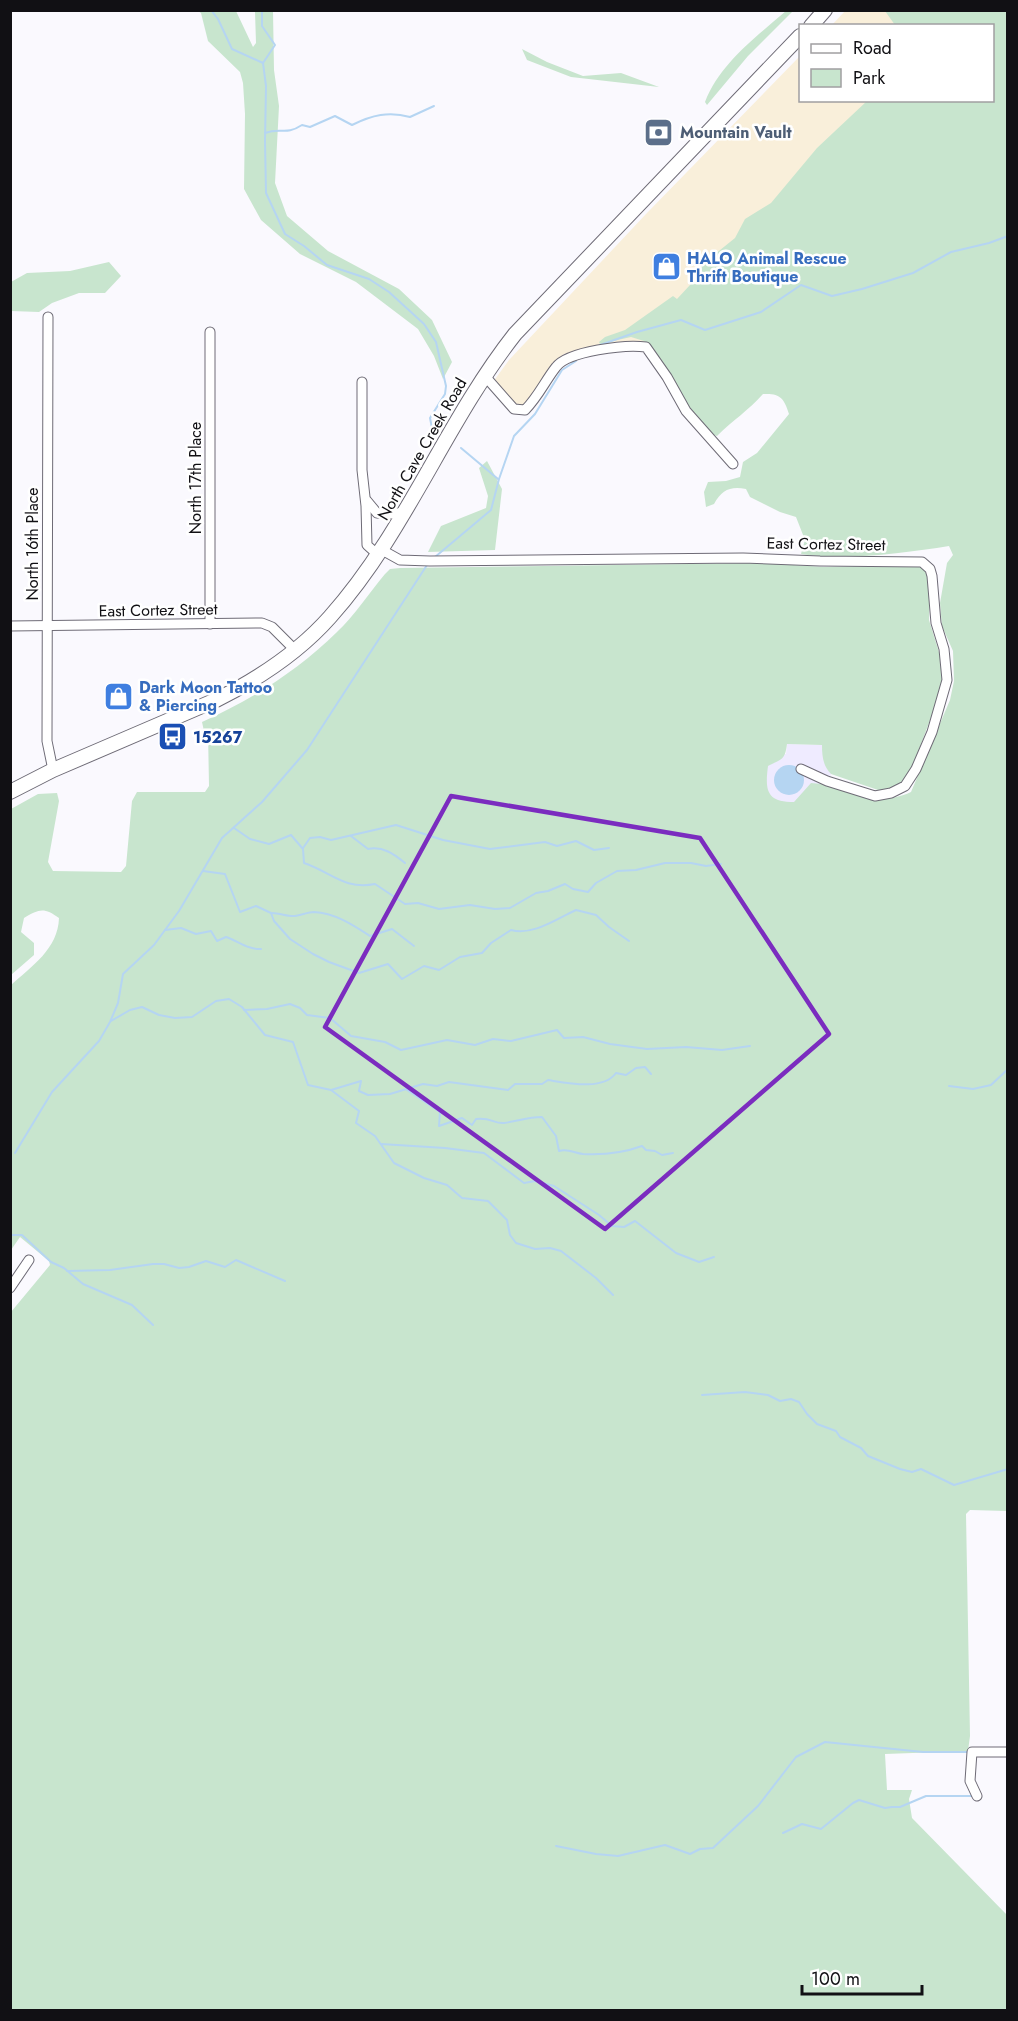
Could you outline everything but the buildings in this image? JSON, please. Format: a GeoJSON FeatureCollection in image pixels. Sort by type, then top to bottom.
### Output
{"type":"FeatureCollection","features":[{"type":"Feature","properties":{"kind":"main road"},"geometry":{"type":"LineString","coordinates":[[813,24],[825,10]]}},
{"type":"Feature","properties":{"kind":"main road","name":"North Cave Creek Road"},"geometry":{"type":"LineString","coordinates":[[10,792],[53,770],[216,700],[264,673],[295,650],[330,617],[380,552],[484,375],[529,318],[799,38]]}},
{"type":"Feature","properties":{"kind":"street","name":"North 16th Place"},"geometry":{"type":"LineString","coordinates":[[48,317],[47,741],[53,770]]}},
{"type":"Feature","properties":{"kind":"street","name":"North 17th Place"},"geometry":{"type":"LineString","coordinates":[[210,332],[210,624]]}},
{"type":"Feature","properties":{"kind":"street"},"geometry":{"type":"LineString","coordinates":[[484,375],[514,409],[525,410],[534,401],[556,366],[565,358],[616,346],[646,347],[667,377],[686,411],[733,464]]}},
{"type":"Feature","properties":{"kind":"street"},"geometry":{"type":"LineString","coordinates":[[362,382],[362,470],[366,499],[367,545],[380,552]]}},
{"type":"Feature","properties":{"kind":"street"},"geometry":{"type":"LineString","coordinates":[[366,499],[377,513],[405,512]]}},
{"type":"Feature","properties":{"kind":"street","name":"East Cortez Street"},"geometry":{"type":"LineString","coordinates":[[380,552],[400,560],[430,561],[744,558],[922,562],[930,569],[932,576],[936,623],[944,649],[947,680],[932,732],[916,769],[905,786],[898,791],[875,796],[801,770]]}},
{"type":"Feature","properties":{"kind":"street","name":"East Cortez Street"},"geometry":{"type":"LineString","coordinates":[[10,626],[267,624],[285,638],[295,650]]}},
{"type":"Feature","properties":{"kind":"street"},"geometry":{"type":"LineString","coordinates":[[10,1288],[29,1260]]}},
{"type":"Feature","properties":{"kind":"street"},"geometry":{"type":"LineString","coordinates":[[977,1796],[970,1781],[972,1752],[1008,1752]]}},
{"type":"Feature","properties":{"kind":"highlighted area"},"geometry":{"type":"Polygon","coordinates":[[[451,796],[700,838],[829,1034],[605,1229],[325,1027],[451,796]]]}},
{"type":"Feature","properties":{"kind":"shaded area"},"geometry":{"type":"Polygon","coordinates":[[[846,10],[888,11],[898,24],[833,24],[846,10]]]}},
{"type":"Feature","properties":{"kind":"shaded area"},"geometry":{"type":"Polygon","coordinates":[[[799,57],[799,102],[870,102],[646,344],[616,343],[564,354],[526,408],[515,407],[493,382],[509,360],[646,214],[799,57]]]}},
{"type":"Feature","properties":{"kind":"shaded area"},"geometry":{"type":"Polygon","coordinates":[[[787,744],[822,745],[827,769],[831,774],[829,781],[793,820],[751,802],[748,753],[786,754],[787,744]]]}},
{"type":"Feature","properties":{"kind":"green space"},"geometry":{"type":"Polygon","coordinates":[[[198,11],[236,11],[253,47],[256,43],[255,12],[273,11],[274,70],[279,106],[275,183],[287,216],[328,251],[399,289],[432,320],[452,362],[443,379],[434,356],[418,329],[356,282],[300,254],[261,220],[244,189],[245,114],[240,72],[208,41],[201,13],[198,11]]]}},
{"type":"Feature","properties":{"kind":"green space"},"geometry":{"type":"Polygon","coordinates":[[[786,11],[793,11],[748,56],[707,105],[705,102],[712,88],[729,63],[786,11]]]}},
{"type":"Feature","properties":{"kind":"green space"},"geometry":{"type":"Polygon","coordinates":[[[885,11],[1007,11],[1007,1511],[970,1510],[966,1514],[970,1736],[968,1751],[885,1754],[887,1790],[912,1790],[909,1799],[912,1818],[1007,1915],[1007,2010],[11,2010],[11,1312],[50,1265],[49,1261],[20,1237],[11,1250],[10,986],[49,948],[58,929],[59,918],[42,910],[24,918],[21,932],[34,943],[34,955],[11,975],[11,809],[38,794],[57,793],[59,801],[48,862],[53,871],[121,872],[126,866],[132,801],[137,792],[205,792],[209,786],[208,731],[204,731],[202,722],[257,694],[290,672],[344,625],[390,569],[400,568],[763,563],[824,567],[914,565],[924,568],[930,582],[929,620],[942,662],[942,688],[908,779],[895,788],[881,791],[831,774],[826,768],[822,745],[787,744],[784,756],[768,766],[767,774],[769,793],[778,800],[785,801],[794,802],[811,783],[873,798],[897,797],[911,792],[950,700],[954,681],[953,651],[942,626],[940,603],[947,563],[953,555],[949,546],[855,556],[801,554],[805,540],[796,517],[750,497],[746,489],[727,490],[714,504],[706,507],[704,492],[708,482],[740,477],[743,462],[757,453],[789,414],[783,400],[774,394],[763,394],[717,436],[708,433],[681,400],[673,379],[644,341],[631,337],[600,344],[599,342],[605,337],[625,330],[673,296],[677,299],[690,285],[704,263],[735,238],[745,219],[771,203],[817,148],[866,102],[994,102],[994,24],[894,24],[885,11]]]}},
{"type":"Feature","properties":{"kind":"green space"},"geometry":{"type":"Polygon","coordinates":[[[522,49],[583,76],[621,73],[659,87],[571,77],[527,60],[522,49]]]}},
{"type":"Feature","properties":{"kind":"green space"},"geometry":{"type":"Polygon","coordinates":[[[109,262],[121,276],[105,293],[79,293],[52,303],[39,312],[11,311],[11,282],[27,273],[70,271],[109,262]]]}},
{"type":"Feature","properties":{"kind":"green space"},"geometry":{"type":"Polygon","coordinates":[[[487,461],[502,489],[495,550],[428,552],[441,526],[486,508],[488,496],[479,468],[487,461]]]}},
{"type":"Feature","properties":{"kind":"water"},"geometry":{"type":"Polygon","coordinates":[[[789,765],[799,770],[804,780],[799,790],[789,795],[779,790],[774,780],[779,770],[789,765]]]}},
{"type":"Feature","properties":{"kind":"waterway"},"geometry":{"type":"LineString","coordinates":[[211,10],[218,19],[232,49],[263,63],[266,86],[266,193],[285,234],[327,265],[369,279],[389,292],[424,324],[436,342],[446,386],[445,394],[430,418],[433,433]]}},
{"type":"Feature","properties":{"kind":"waterway"},"geometry":{"type":"LineString","coordinates":[[262,10],[262,26],[275,45],[263,63]]}},
{"type":"Feature","properties":{"kind":"waterway"},"geometry":{"type":"LineString","coordinates":[[265,133],[287,131],[302,125],[310,127],[335,116],[352,125],[381,115],[395,114],[410,117],[434,106]]}},
{"type":"Feature","properties":{"kind":"waterway"},"geometry":{"type":"LineString","coordinates":[[600,345],[681,320],[705,330],[761,312],[801,285],[832,296],[862,289],[913,273],[951,252],[1008,236]]}},
{"type":"Feature","properties":{"kind":"waterway"},"geometry":{"type":"LineString","coordinates":[[435,557],[491,510],[514,436],[535,414],[562,370],[576,361]]}},
{"type":"Feature","properties":{"kind":"waterway"},"geometry":{"type":"LineString","coordinates":[[461,448],[498,479]]}},
{"type":"Feature","properties":{"kind":"waterway"},"geometry":{"type":"LineString","coordinates":[[15,1153],[52,1092],[99,1041],[118,1003],[123,974],[154,945],[179,911],[222,838],[262,802],[307,750],[427,565]]}},
{"type":"Feature","properties":{"kind":"waterway"},"geometry":{"type":"LineString","coordinates":[[303,848],[310,838],[320,837],[331,840],[396,825],[443,840],[490,849],[545,842],[557,846],[576,841],[594,850],[609,848]]}},
{"type":"Feature","properties":{"kind":"waterway"},"geometry":{"type":"LineString","coordinates":[[234,828],[250,839],[269,844],[291,835],[303,849],[304,863],[355,885],[375,884],[405,904],[418,903],[439,909],[470,905],[495,909],[510,908],[536,893],[565,884],[573,889],[588,892],[596,883],[617,871],[636,870],[665,863],[691,863],[706,866],[721,864]]}},
{"type":"Feature","properties":{"kind":"waterway"},"geometry":{"type":"LineString","coordinates":[[351,836],[368,849],[383,850],[405,863]]}},
{"type":"Feature","properties":{"kind":"waterway"},"geometry":{"type":"LineString","coordinates":[[203,871],[225,874],[240,912],[256,906],[271,913],[274,921],[290,939],[329,962],[359,973],[388,964],[402,979],[424,966],[439,970],[460,957],[482,953],[491,943],[511,930],[536,929],[576,910],[596,915],[629,941]]}},
{"type":"Feature","properties":{"kind":"waterway"},"geometry":{"type":"LineString","coordinates":[[272,913],[293,916],[312,912],[322,913],[344,920],[370,936],[392,929],[414,946]]}},
{"type":"Feature","properties":{"kind":"waterway"},"geometry":{"type":"LineString","coordinates":[[165,930],[181,928],[196,934],[211,931],[217,941],[226,937],[248,947],[261,949]]}},
{"type":"Feature","properties":{"kind":"waterway"},"geometry":{"type":"LineString","coordinates":[[111,1021],[130,1010],[142,1007],[159,1015],[175,1018],[192,1017],[216,1001],[229,999],[242,1007],[265,1035],[293,1042],[308,1085],[331,1090],[359,1111],[356,1123],[375,1136],[394,1163],[424,1178],[447,1185],[462,1198],[488,1201],[507,1220],[510,1235],[516,1243],[535,1249],[550,1248],[561,1251],[596,1278],[613,1295]]}},
{"type":"Feature","properties":{"kind":"waterway"},"geometry":{"type":"LineString","coordinates":[[244,1010],[267,1009],[290,1004],[300,1008],[307,1015],[330,1018],[351,1036],[385,1042],[401,1050],[447,1040],[475,1045],[493,1039],[511,1041],[557,1030],[564,1038],[583,1037],[610,1044],[647,1049],[686,1047],[722,1050],[750,1046]]}},
{"type":"Feature","properties":{"kind":"waterway"},"geometry":{"type":"LineString","coordinates":[[331,1090],[361,1081],[359,1091],[368,1095],[390,1094],[423,1084],[437,1086],[449,1082],[508,1090],[515,1084],[542,1084],[548,1080],[594,1084],[610,1079],[616,1073],[626,1075],[636,1068],[645,1067],[651,1074]]}},
{"type":"Feature","properties":{"kind":"waterway"},"geometry":{"type":"LineString","coordinates":[[949,1086],[973,1089],[991,1085],[1008,1069]]}},
{"type":"Feature","properties":{"kind":"waterway"},"geometry":{"type":"LineString","coordinates":[[407,1090],[440,1112],[439,1126],[462,1118],[472,1125],[476,1119],[504,1123],[542,1117],[556,1136],[559,1151],[605,1154],[642,1146],[646,1150],[662,1155],[673,1153]]}},
{"type":"Feature","properties":{"kind":"waterway"},"geometry":{"type":"LineString","coordinates":[[381,1144],[484,1153],[524,1183],[535,1181],[554,1186],[612,1226],[624,1227],[635,1221],[676,1253],[699,1262],[714,1257]]}},
{"type":"Feature","properties":{"kind":"waterway"},"geometry":{"type":"LineString","coordinates":[[10,1235],[22,1235],[51,1262],[64,1268],[83,1284],[132,1305],[153,1325]]}},
{"type":"Feature","properties":{"kind":"waterway"},"geometry":{"type":"LineString","coordinates":[[67,1271],[110,1270],[153,1264],[179,1268],[206,1261],[225,1267],[236,1260],[285,1281]]}},
{"type":"Feature","properties":{"kind":"waterway"},"geometry":{"type":"LineString","coordinates":[[702,1395],[745,1392],[768,1395],[780,1401],[791,1399],[799,1402],[817,1424],[836,1431],[840,1437],[861,1448],[868,1456],[912,1472],[921,1469],[954,1485],[1008,1469]]}},
{"type":"Feature","properties":{"kind":"waterway"},"geometry":{"type":"LineString","coordinates":[[556,1846],[618,1856],[665,1845],[690,1854],[700,1849],[713,1848],[758,1806],[796,1757],[825,1742],[923,1752],[969,1752]]}},
{"type":"Feature","properties":{"kind":"waterway"},"geometry":{"type":"LineString","coordinates":[[783,1833],[802,1824],[821,1829],[859,1800],[885,1808],[900,1807],[926,1796],[975,1796]]}},
{"type":"Feature","properties":{"kind":"place","name":"Mountain Vault"},"geometry":{"type":"Point","coordinates":[659,132]}},
{"type":"Feature","properties":{"kind":"place","name":"HALO Animal Rescue Thrift Boutique"},"geometry":{"type":"Point","coordinates":[666,267]}},
{"type":"Feature","properties":{"kind":"place","name":"Dark Moon Tattoo & Piercing"},"geometry":{"type":"Point","coordinates":[118,696]}},
{"type":"Feature","properties":{"kind":"place","name":"15267"},"geometry":{"type":"Point","coordinates":[172,737]}}]}
